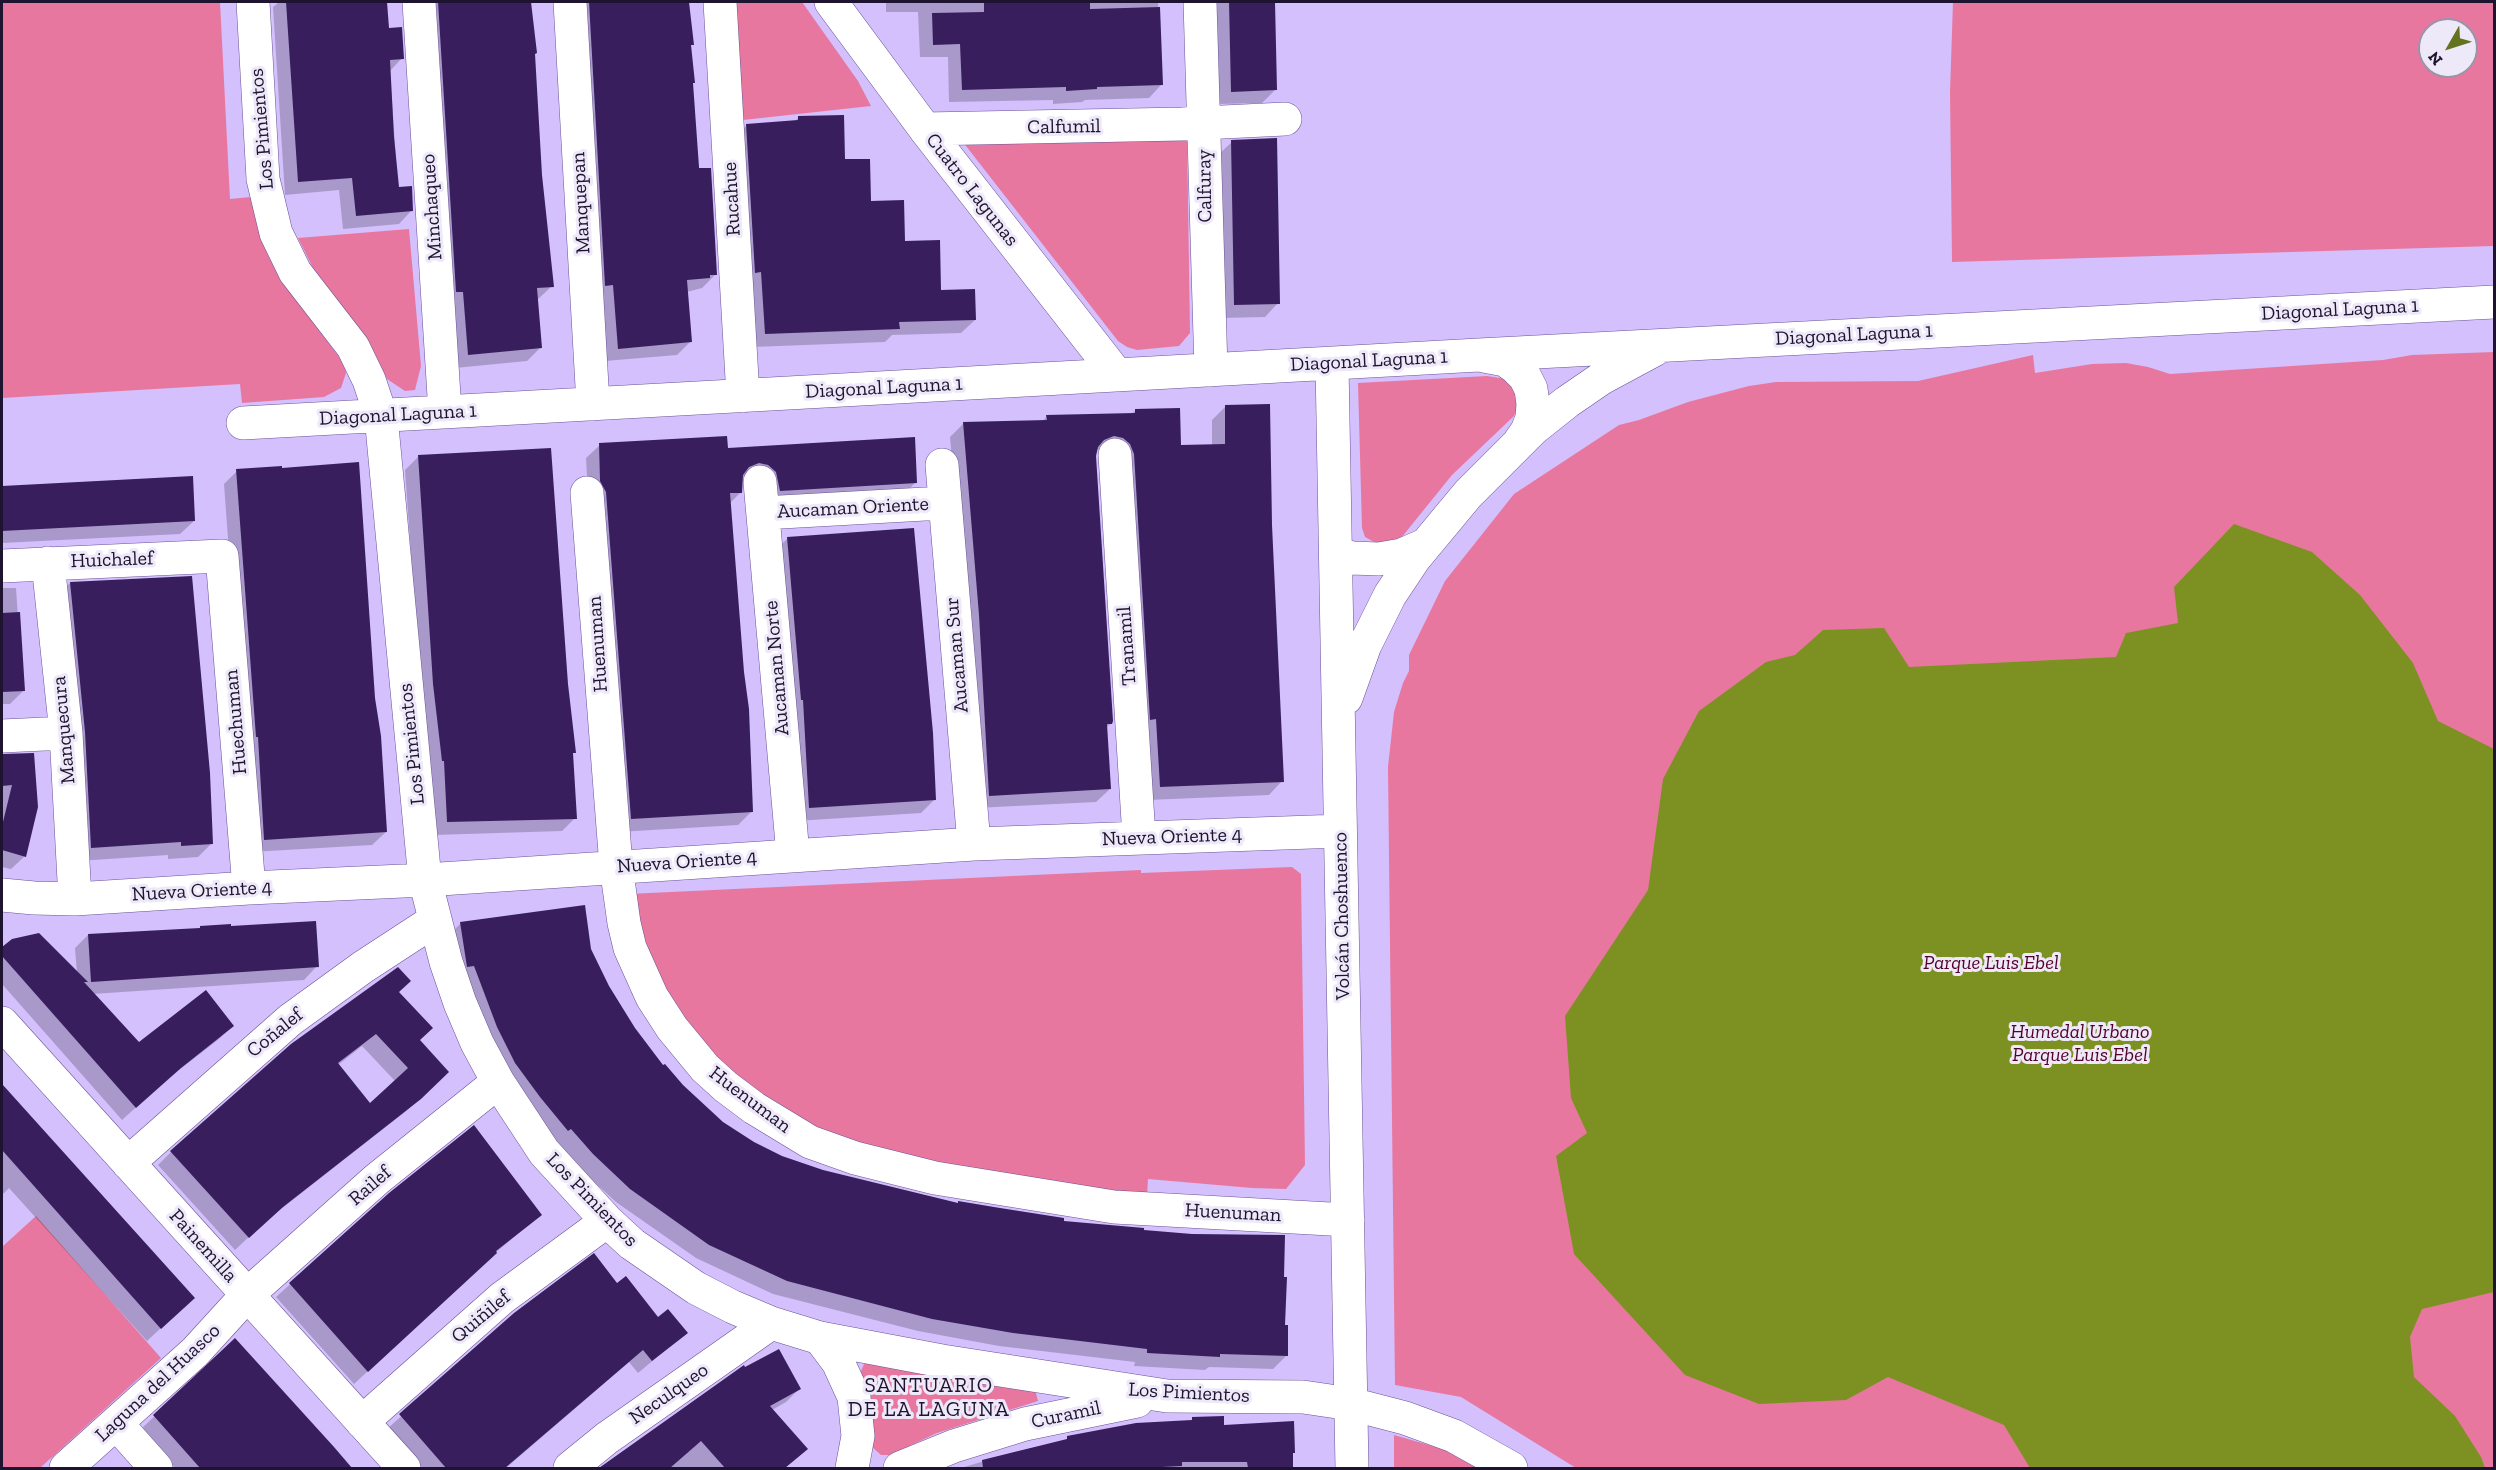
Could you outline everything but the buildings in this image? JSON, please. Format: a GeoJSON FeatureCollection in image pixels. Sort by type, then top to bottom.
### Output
{"type":"FeatureCollection","features":[{"type":"Feature","properties":{"kind":"street","name":"Los Pimientos"},"geometry":{"type":"LineString","coordinates":[[253,2],[263,179],[276,233],[295,272],[357,355],[369,380],[381,416],[425,880],[435,920],[460,1004],[498,1082],[544,1152],[607,1221],[632,1244],[696,1288],[771,1323],[820,1338],[1019,1374],[1167,1396],[1303,1397],[1351,1404],[1405,1418],[1454,1436],[1511,1468]]}},
{"type":"Feature","properties":{"kind":"street","name":"Minchaqueo"},"geometry":{"type":"LineString","coordinates":[[419,2],[445,412]]}},
{"type":"Feature","properties":{"kind":"street","name":"Manquepan"},"geometry":{"type":"LineString","coordinates":[[570,2],[593,404]]}},
{"type":"Feature","properties":{"kind":"street","name":"Rucahue"},"geometry":{"type":"LineString","coordinates":[[720,2],[743,396]]}},
{"type":"Feature","properties":{"kind":"street","name":"Cuatro Lagunas"},"geometry":{"type":"LineString","coordinates":[[831,2],[925,129],[1117,375]]}},
{"type":"Feature","properties":{"kind":"street","name":"Calfuray"},"geometry":{"type":"LineString","coordinates":[[1200,2],[1210,370]]}},
{"type":"Feature","properties":{"kind":"street","name":"Calfumil"},"geometry":{"type":"LineString","coordinates":[[925,129],[1285,119]]}},
{"type":"Feature","properties":{"kind":"street","name":"Diagonal Laguna 1"},"geometry":{"type":"LineString","coordinates":[[243,423],[2494,302]]}},
{"type":"Feature","properties":{"kind":"street"},"geometry":{"type":"LineString","coordinates":[[1338,729],[1349,686],[1365,645],[1390,595],[1425,545],[1468,494],[1519,442],[1567,402],[1602,378],[1662,345]]}},
{"type":"Feature","properties":{"kind":"street"},"geometry":{"type":"LineString","coordinates":[[1479,355],[1505,360],[1525,377],[1531,389],[1532,418],[1519,442]]}},
{"type":"Feature","properties":{"kind":"street","name":"Volcán Choshuenco"},"geometry":{"type":"LineString","coordinates":[[1332,364],[1352,1468]]}},
{"type":"Feature","properties":{"kind":"street","name":"Tranamil"},"geometry":{"type":"LineString","coordinates":[[1115,455],[1139,837]]}},
{"type":"Feature","properties":{"kind":"street","name":"Aucaman Sur"},"geometry":{"type":"LineString","coordinates":[[942,465],[943,503],[974,844]]}},
{"type":"Feature","properties":{"kind":"street","name":"Huenuman"},"geometry":{"type":"LineString","coordinates":[[587,493],[616,866],[624,923],[630,948],[652,997],[672,1028],[705,1068],[726,1087],[778,1124],[810,1142],[855,1158],[935,1178],[1114,1207],[1348,1220]]}},
{"type":"Feature","properties":{"kind":"street","name":"Aucaman Oriente"},"geometry":{"type":"LineString","coordinates":[[761,498],[943,503]]}},
{"type":"Feature","properties":{"kind":"street","name":"Aucaman Norte"},"geometry":{"type":"LineString","coordinates":[[761,498],[793,855]]}},
{"type":"Feature","properties":{"kind":"street"},"geometry":{"type":"LineString","coordinates":[[1335,554],[1352,558],[1378,559],[1402,555],[1425,545]]}},
{"type":"Feature","properties":{"kind":"street","name":"Huichalef"},"geometry":{"type":"LineString","coordinates":[[2,566],[222,556]]}},
{"type":"Feature","properties":{"kind":"street","name":"Huechuman"},"geometry":{"type":"LineString","coordinates":[[222,556],[249,888]]}},
{"type":"Feature","properties":{"kind":"street","name":"Manquecura"},"geometry":{"type":"LineString","coordinates":[[48,563],[66,733],[75,898]]}},
{"type":"Feature","properties":{"kind":"street"},"geometry":{"type":"LineString","coordinates":[[2,736],[66,733]]}},
{"type":"Feature","properties":{"kind":"street","name":"Nueva Oriente 4"},"geometry":{"type":"LineString","coordinates":[[2,895],[75,898],[425,880],[974,844],[1340,831]]}},
{"type":"Feature","properties":{"kind":"street","name":"Nueva Oriente 4"},"geometry":{"type":"LineString","coordinates":[[2,914],[34,898]]}},
{"type":"Feature","properties":{"kind":"street","name":"Coñalef"},"geometry":{"type":"LineString","coordinates":[[128,1163],[290,1020],[371,961],[435,920]]}},
{"type":"Feature","properties":{"kind":"street","name":"Painemilla"},"geometry":{"type":"LineString","coordinates":[[2,1023],[404,1468]]}},
{"type":"Feature","properties":{"kind":"street","name":"Railef"},"geometry":{"type":"LineString","coordinates":[[247,1295],[377,1179],[498,1082]]}},
{"type":"Feature","properties":{"kind":"street","name":"Quiñilef"},"geometry":{"type":"LineString","coordinates":[[362,1422],[502,1298],[607,1221]]}},
{"type":"Feature","properties":{"kind":"street","name":"Laguna del Huasco"},"geometry":{"type":"LineString","coordinates":[[66,1468],[195,1352],[247,1295]]}},
{"type":"Feature","properties":{"kind":"street","name":"Neculqueo"},"geometry":{"type":"LineString","coordinates":[[570,1468],[623,1427],[771,1323]]}},
{"type":"Feature","properties":{"kind":"street"},"geometry":{"type":"LineString","coordinates":[[820,1338],[838,1362],[854,1397],[858,1436],[852,1468]]}},
{"type":"Feature","properties":{"kind":"street","name":"Curamil"},"geometry":{"type":"LineString","coordinates":[[900,1468],[954,1446],[1024,1424],[1167,1396]]}},
{"type":"Feature","properties":{"kind":"street"},"geometry":{"type":"LineString","coordinates":[[116,1424],[156,1468]]}},
{"type":"Feature","properties":{"kind":"green space"},"geometry":{"type":"Polygon","coordinates":[[[2,2],[220,2],[230,199],[251,197],[284,284],[345,365],[346,373],[341,388],[324,397],[242,403],[240,384],[2,398],[2,2]]]}},
{"type":"Feature","properties":{"kind":"green space"},"geometry":{"type":"Polygon","coordinates":[[[727,2],[802,2],[858,81],[871,106],[734,121],[727,2]]]}},
{"type":"Feature","properties":{"kind":"green space"},"geometry":{"type":"Polygon","coordinates":[[[1953,2],[2494,2],[2494,246],[1952,262],[1950,92],[1953,2]]]}},
{"type":"Feature","properties":{"kind":"green space"},"geometry":{"type":"Polygon","coordinates":[[[1187,135],[1190,333],[1179,346],[1137,350],[1118,341],[959,137],[1187,135]]]}},
{"type":"Feature","properties":{"kind":"green space"},"geometry":{"type":"Polygon","coordinates":[[[409,229],[421,366],[415,390],[405,391],[387,379],[377,359],[312,266],[298,238],[409,229]]]}},
{"type":"Feature","properties":{"kind":"green space","name":"Parque Luis Ebel"},"geometry":{"type":"Polygon","coordinates":[[[2494,352],[2494,1468],[1576,1468],[1461,1397],[1395,1385],[1388,767],[1394,712],[1409,671],[1409,655],[1445,581],[1514,494],[1619,425],[1688,402],[1749,386],[1776,382],[1918,381],[2033,355],[2035,373],[2092,364],[2126,363],[2170,374],[2383,360],[2412,355],[2494,352]]]}},
{"type":"Feature","properties":{"kind":"green space"},"geometry":{"type":"Polygon","coordinates":[[[1487,376],[1506,379],[1513,386],[1519,403],[1514,416],[1452,475],[1397,543],[1376,543],[1365,537],[1362,528],[1358,383],[1487,376]]]}},
{"type":"Feature","properties":{"kind":"green space"},"geometry":{"type":"Polygon","coordinates":[[[1292,867],[1301,874],[1305,1165],[1286,1189],[1148,1179],[1147,1196],[1036,1183],[837,1142],[743,1087],[667,1001],[628,894],[1141,870],[1141,873],[1292,867]]]}},
{"type":"Feature","properties":{"kind":"green space"},"geometry":{"type":"Polygon","coordinates":[[[36,1216],[161,1358],[40,1468],[2,1468],[2,1247],[36,1216]]]}},
{"type":"Feature","properties":{"kind":"green space"},"geometry":{"type":"Polygon","coordinates":[[[874,1361],[1031,1390],[1036,1393],[1038,1401],[937,1433],[890,1455],[881,1455],[872,1447],[859,1376],[864,1364],[874,1361]]]}},
{"type":"Feature","properties":{"kind":"green space"},"geometry":{"type":"Polygon","coordinates":[[[1394,1435],[1446,1450],[1479,1468],[1394,1468],[1394,1435]]]}},
{"type":"Feature","properties":{"kind":"shaded area","name":"Parque Luis Ebel"},"geometry":{"type":"Polygon","coordinates":[[[2234,524],[2312,552],[2360,595],[2413,663],[2438,721],[2494,749],[2494,1292],[2422,1309],[2410,1337],[2414,1377],[2455,1416],[2481,1457],[2485,1468],[2030,1468],[2004,1425],[1888,1377],[1846,1400],[1759,1404],[1685,1375],[1574,1254],[1556,1156],[1587,1133],[1571,1098],[1565,1016],[1648,890],[1663,779],[1699,711],[1766,662],[1795,655],[1823,630],[1884,628],[1909,667],[2116,657],[2126,633],[2178,623],[2174,587],[2234,524]]]}},
{"type":"Feature","properties":{"kind":"district","name":"SANTUARIO DE LA LAGUNA"},"geometry":{"type":"Point","coordinates":[929,1398]}},
{"type":"Feature","properties":{"kind":"park label","name":"Humedal Urbano Parque Luis Ebel"},"geometry":{"type":"Point","coordinates":[2080,1044]}}]}
